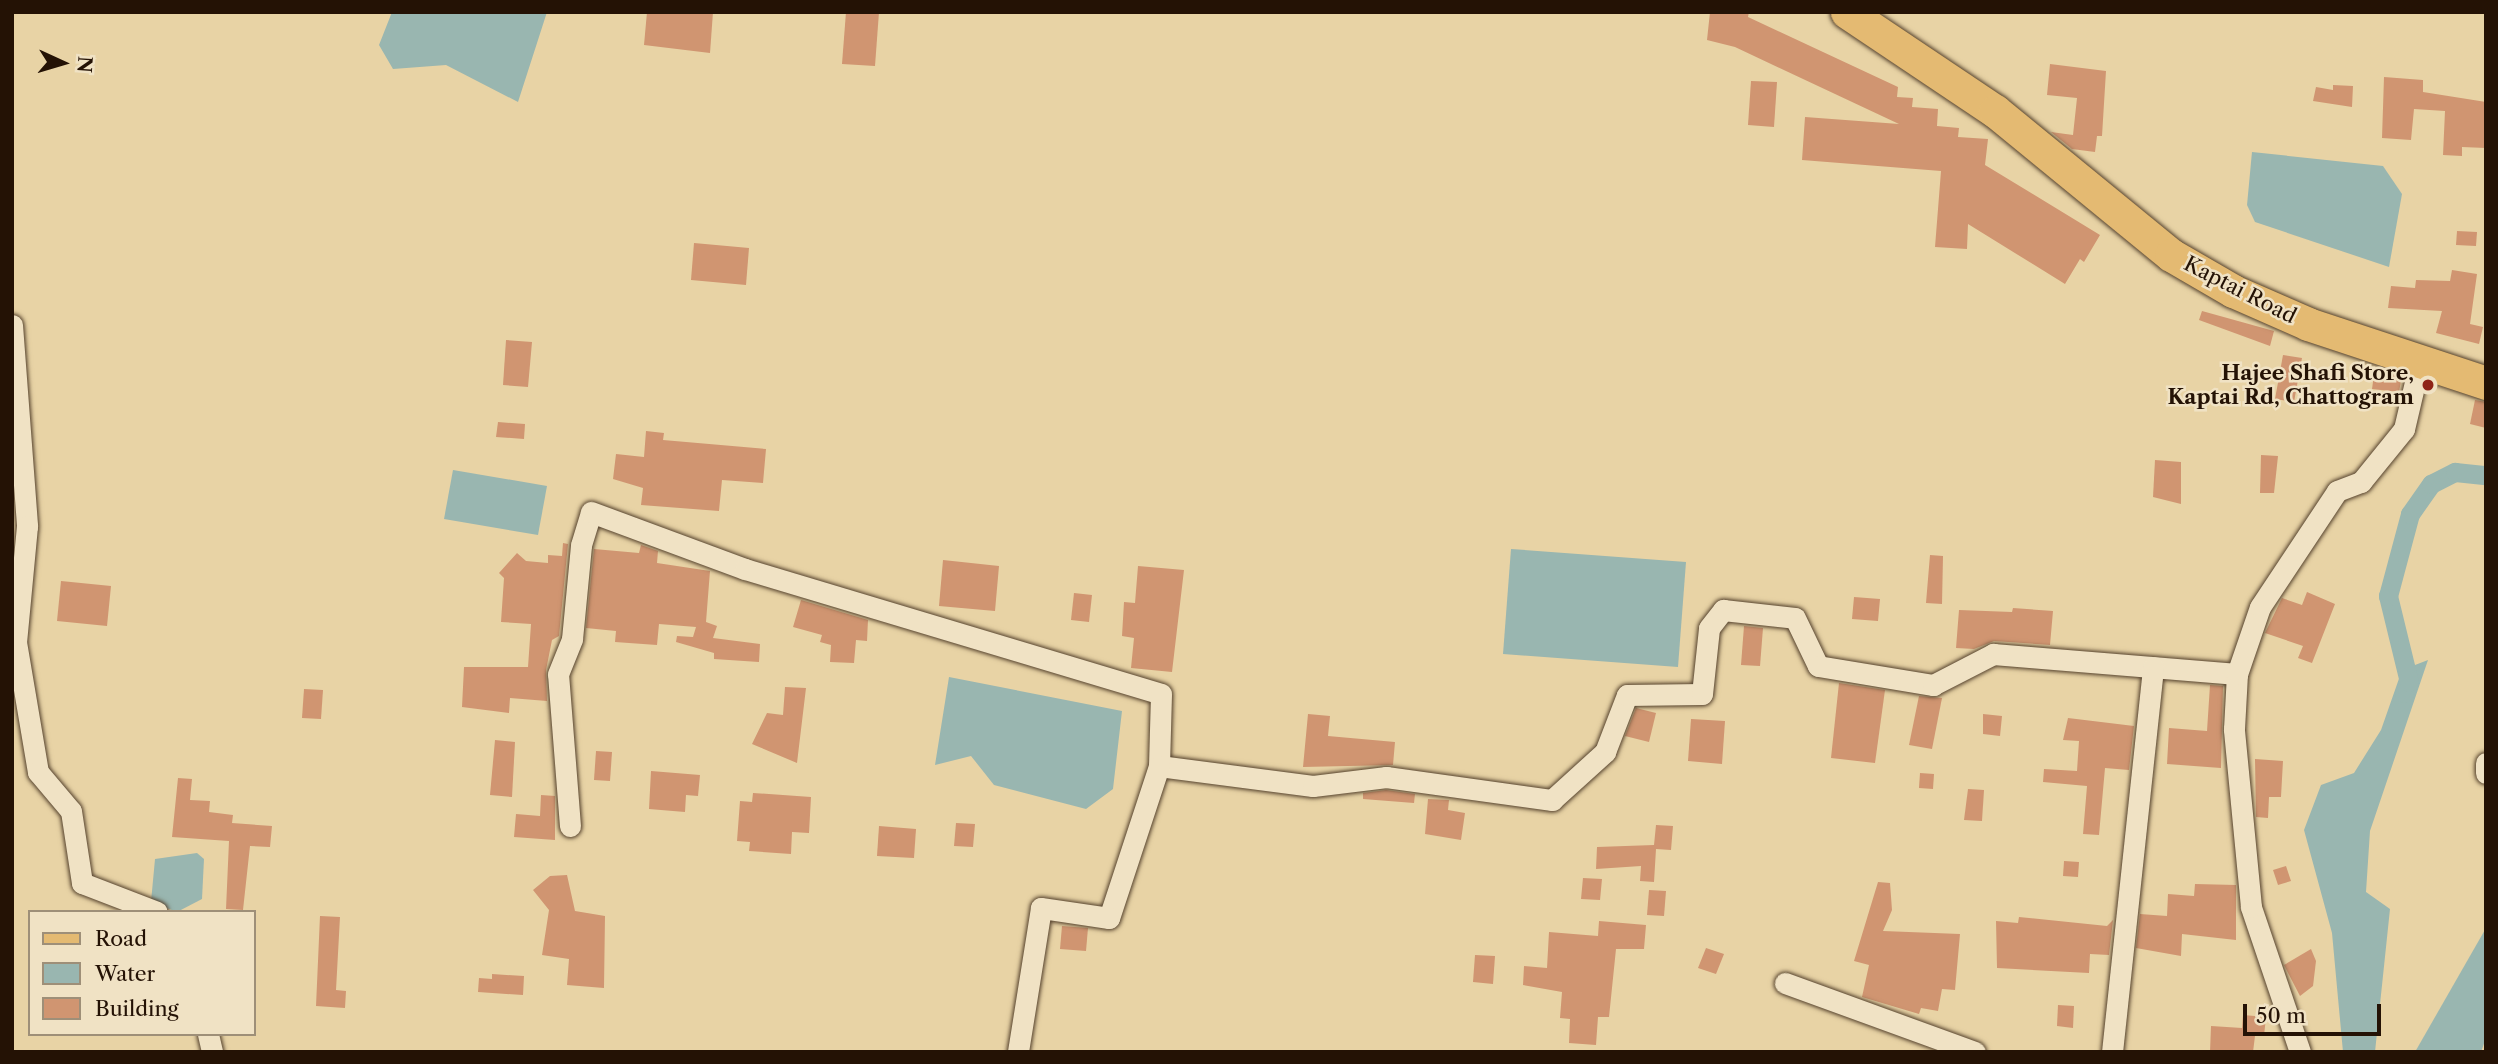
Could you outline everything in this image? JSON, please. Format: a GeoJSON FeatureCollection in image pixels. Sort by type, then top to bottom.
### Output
{"type":"FeatureCollection","features":[{"type":"Feature","properties":{"kind":"main road","name":"Kaptai Road"},"geometry":{"type":"LineString","coordinates":[[1847,12],[1994,111],[2171,255],[2308,324],[2486,383]]}},
{"type":"Feature","properties":{"kind":"street"},"geometry":{"type":"LineString","coordinates":[[12,325],[27,526],[16,642],[37,772],[71,811],[82,883],[153,910]]}},
{"type":"Feature","properties":{"kind":"street"},"geometry":{"type":"LineString","coordinates":[[2300,1052],[2251,907],[2234,729],[2237,674],[2260,607],[2337,491],[2361,482],[2404,429],[2420,361]]}},
{"type":"Feature","properties":{"kind":"street"},"geometry":{"type":"LineString","coordinates":[[570,826],[558,674],[572,639],[581,545],[592,512],[745,569],[1161,694],[1159,766],[1109,918],[1041,908],[1018,1052]]}},
{"type":"Feature","properties":{"kind":"street"},"geometry":{"type":"LineString","coordinates":[[1159,766],[1313,786],[1386,777],[1552,800],[1605,751],[1628,695],[1702,694],[1709,628],[1723,610],[1795,618],[1818,666],[1933,685],[1993,654],[2237,674]]}},
{"type":"Feature","properties":{"kind":"street"},"geometry":{"type":"LineString","coordinates":[[2112,1052],[2153,667]]}},
{"type":"Feature","properties":{"kind":"street"},"geometry":{"type":"LineString","coordinates":[[2486,763],[2486,773]]}},
{"type":"Feature","properties":{"kind":"street"},"geometry":{"type":"LineString","coordinates":[[1785,984],[1975,1052]]}},
{"type":"Feature","properties":{"kind":"water"},"geometry":{"type":"Polygon","coordinates":[[[392,12],[547,12],[518,102],[446,65],[393,69],[379,45],[392,12]]]}},
{"type":"Feature","properties":{"kind":"water"},"geometry":{"type":"Polygon","coordinates":[[[2252,152],[2383,166],[2402,194],[2389,267],[2255,222],[2247,205],[2252,152]]]}},
{"type":"Feature","properties":{"kind":"water"},"geometry":{"type":"Polygon","coordinates":[[[453,470],[547,486],[538,535],[444,519],[453,470]]]}},
{"type":"Feature","properties":{"kind":"water"},"geometry":{"type":"Polygon","coordinates":[[[1511,549],[1686,562],[1678,667],[1503,654],[1511,549]]]}},
{"type":"Feature","properties":{"kind":"water"},"geometry":{"type":"Polygon","coordinates":[[[2428,660],[2370,831],[2366,892],[2390,909],[2375,1052],[2343,1052],[2332,933],[2304,830],[2321,785],[2354,773],[2381,730],[2402,670],[2428,660]]]}},
{"type":"Feature","properties":{"kind":"water"},"geometry":{"type":"Polygon","coordinates":[[[949,677],[1122,711],[1113,789],[1086,809],[994,785],[971,756],[935,765],[949,677]]]}},
{"type":"Feature","properties":{"kind":"water"},"geometry":{"type":"Polygon","coordinates":[[[197,853],[204,859],[202,899],[181,910],[172,910],[151,902],[155,859],[197,853]]]}},
{"type":"Feature","properties":{"kind":"water"},"geometry":{"type":"Polygon","coordinates":[[[2486,928],[2486,1038],[2481,1052],[2415,1052],[2486,928]]]}},
{"type":"Feature","properties":{"kind":"building"},"geometry":{"type":"Polygon","coordinates":[[[647,12],[713,12],[710,53],[644,45],[647,12]]]}},
{"type":"Feature","properties":{"kind":"building"},"geometry":{"type":"Polygon","coordinates":[[[846,12],[879,12],[875,66],[842,64],[846,12]]]}},
{"type":"Feature","properties":{"kind":"building"},"geometry":{"type":"Polygon","coordinates":[[[1710,12],[1749,12],[1748,17],[1898,87],[1897,97],[1913,98],[1912,107],[1938,109],[1937,126],[1959,128],[1958,137],[1988,139],[1985,165],[2100,235],[2084,262],[2080,259],[2065,284],[1968,224],[1967,249],[1935,247],[1941,171],[1802,160],[1805,117],[1899,124],[1735,47],[1707,40],[1710,12]]]}},
{"type":"Feature","properties":{"kind":"building"},"geometry":{"type":"Polygon","coordinates":[[[2050,64],[2106,71],[2102,136],[2097,136],[2095,152],[2072,149],[2051,132],[2073,135],[2077,98],[2047,95],[2050,64]]]}},
{"type":"Feature","properties":{"kind":"building"},"geometry":{"type":"Polygon","coordinates":[[[2384,77],[2423,80],[2423,92],[2486,102],[2486,148],[2462,147],[2462,156],[2443,155],[2445,111],[2414,109],[2411,140],[2382,138],[2384,77]]]}},
{"type":"Feature","properties":{"kind":"building"},"geometry":{"type":"Polygon","coordinates":[[[1751,81],[1777,82],[1774,127],[1748,125],[1751,81]]]}},
{"type":"Feature","properties":{"kind":"building"},"geometry":{"type":"Polygon","coordinates":[[[2333,85],[2353,86],[2352,107],[2313,101],[2316,87],[2333,90],[2333,85]]]}},
{"type":"Feature","properties":{"kind":"building"},"geometry":{"type":"Polygon","coordinates":[[[2457,231],[2477,232],[2476,246],[2456,245],[2457,231]]]}},
{"type":"Feature","properties":{"kind":"building"},"geometry":{"type":"Polygon","coordinates":[[[694,243],[749,248],[746,285],[691,280],[694,243]]]}},
{"type":"Feature","properties":{"kind":"building"},"geometry":{"type":"Polygon","coordinates":[[[2452,270],[2477,274],[2470,324],[2483,327],[2479,344],[2436,333],[2442,311],[2388,308],[2391,286],[2415,288],[2416,280],[2450,281],[2452,270]]]}},
{"type":"Feature","properties":{"kind":"building"},"geometry":{"type":"Polygon","coordinates":[[[2202,311],[2274,331],[2270,346],[2199,320],[2202,311]]]}},
{"type":"Feature","properties":{"kind":"building"},"geometry":{"type":"Polygon","coordinates":[[[506,340],[532,342],[528,387],[503,385],[506,340]]]}},
{"type":"Feature","properties":{"kind":"building"},"geometry":{"type":"Polygon","coordinates":[[[2283,355],[2302,358],[2294,402],[2275,399],[2283,355]]]}},
{"type":"Feature","properties":{"kind":"building"},"geometry":{"type":"Polygon","coordinates":[[[2375,368],[2402,375],[2399,392],[2372,389],[2375,368]]]}},
{"type":"Feature","properties":{"kind":"building"},"geometry":{"type":"Polygon","coordinates":[[[2475,400],[2486,402],[2486,428],[2470,424],[2475,400]]]}},
{"type":"Feature","properties":{"kind":"building"},"geometry":{"type":"Polygon","coordinates":[[[498,422],[525,424],[524,439],[496,437],[498,422]]]}},
{"type":"Feature","properties":{"kind":"building"},"geometry":{"type":"Polygon","coordinates":[[[646,431],[664,433],[663,440],[766,449],[763,483],[722,480],[719,511],[641,505],[643,488],[613,479],[616,454],[644,457],[646,431]]]}},
{"type":"Feature","properties":{"kind":"building"},"geometry":{"type":"Polygon","coordinates":[[[2261,455],[2278,456],[2274,493],[2260,493],[2261,455]]]}},
{"type":"Feature","properties":{"kind":"building"},"geometry":{"type":"Polygon","coordinates":[[[2155,460],[2181,462],[2181,504],[2153,497],[2155,460]]]}},
{"type":"Feature","properties":{"kind":"building"},"geometry":{"type":"Polygon","coordinates":[[[563,543],[568,544],[559,636],[552,640],[546,670],[547,701],[510,698],[509,713],[462,707],[464,667],[528,667],[531,624],[501,622],[504,578],[499,573],[517,553],[526,561],[548,563],[548,555],[562,556],[563,543]]]}},
{"type":"Feature","properties":{"kind":"building"},"geometry":{"type":"Polygon","coordinates":[[[641,545],[658,551],[657,563],[710,571],[706,622],[717,626],[713,638],[760,644],[759,662],[714,659],[714,653],[676,642],[677,636],[693,637],[696,627],[659,624],[657,645],[615,642],[616,631],[586,628],[594,549],[639,553],[641,545]]]}},
{"type":"Feature","properties":{"kind":"building"},"geometry":{"type":"Polygon","coordinates":[[[1930,555],[1943,556],[1942,604],[1926,603],[1930,555]]]}},
{"type":"Feature","properties":{"kind":"building"},"geometry":{"type":"Polygon","coordinates":[[[943,560],[999,566],[995,611],[939,606],[943,560]]]}},
{"type":"Feature","properties":{"kind":"building"},"geometry":{"type":"Polygon","coordinates":[[[1138,566],[1184,570],[1172,672],[1131,668],[1134,638],[1122,636],[1124,602],[1135,603],[1138,566]]]}},
{"type":"Feature","properties":{"kind":"building"},"geometry":{"type":"Polygon","coordinates":[[[61,581],[111,586],[107,626],[57,621],[61,581]]]}},
{"type":"Feature","properties":{"kind":"building"},"geometry":{"type":"Polygon","coordinates":[[[2307,592],[2335,604],[2312,663],[2298,658],[2303,646],[2265,633],[2282,598],[2302,605],[2307,592]]]}},
{"type":"Feature","properties":{"kind":"building"},"geometry":{"type":"Polygon","coordinates":[[[1074,593],[1092,595],[1089,622],[1071,620],[1074,593]]]}},
{"type":"Feature","properties":{"kind":"building"},"geometry":{"type":"Polygon","coordinates":[[[1854,597],[1880,599],[1878,621],[1852,619],[1854,597]]]}},
{"type":"Feature","properties":{"kind":"building"},"geometry":{"type":"Polygon","coordinates":[[[801,600],[868,620],[867,641],[856,640],[854,663],[830,662],[831,645],[820,642],[822,635],[793,627],[801,600]]]}},
{"type":"Feature","properties":{"kind":"building"},"geometry":{"type":"Polygon","coordinates":[[[2013,608],[2053,611],[2050,645],[1994,641],[1974,649],[1956,648],[1959,610],[2012,612],[2013,608]]]}},
{"type":"Feature","properties":{"kind":"building"},"geometry":{"type":"Polygon","coordinates":[[[1744,626],[1763,628],[1760,666],[1741,665],[1744,626]]]}},
{"type":"Feature","properties":{"kind":"building"},"geometry":{"type":"Polygon","coordinates":[[[1839,683],[1885,690],[1875,763],[1831,758],[1839,683]]]}},
{"type":"Feature","properties":{"kind":"building"},"geometry":{"type":"Polygon","coordinates":[[[2210,685],[2223,686],[2221,768],[2167,764],[2169,728],[2207,731],[2210,685]]]}},
{"type":"Feature","properties":{"kind":"building"},"geometry":{"type":"Polygon","coordinates":[[[785,687],[806,688],[797,763],[752,744],[767,713],[783,715],[785,687]]]}},
{"type":"Feature","properties":{"kind":"building"},"geometry":{"type":"Polygon","coordinates":[[[304,689],[323,690],[321,719],[302,718],[304,689]]]}},
{"type":"Feature","properties":{"kind":"building"},"geometry":{"type":"Polygon","coordinates":[[[1919,696],[1942,698],[1932,749],[1909,745],[1919,696]]]}},
{"type":"Feature","properties":{"kind":"building"},"geometry":{"type":"Polygon","coordinates":[[[1636,708],[1656,713],[1649,742],[1625,736],[1636,708]]]}},
{"type":"Feature","properties":{"kind":"building"},"geometry":{"type":"Polygon","coordinates":[[[1308,714],[1330,716],[1328,736],[1395,742],[1393,765],[1303,767],[1308,714]]]}},
{"type":"Feature","properties":{"kind":"building"},"geometry":{"type":"Polygon","coordinates":[[[1983,714],[2002,716],[2000,736],[1983,734],[1983,714]]]}},
{"type":"Feature","properties":{"kind":"building"},"geometry":{"type":"Polygon","coordinates":[[[2068,718],[2134,726],[2129,770],[2105,768],[2099,835],[2083,834],[2087,786],[2043,782],[2044,769],[2077,771],[2079,741],[2063,740],[2068,718]]]}},
{"type":"Feature","properties":{"kind":"building"},"geometry":{"type":"Polygon","coordinates":[[[1691,719],[1725,721],[1722,764],[1688,761],[1691,719]]]}},
{"type":"Feature","properties":{"kind":"building"},"geometry":{"type":"Polygon","coordinates":[[[495,740],[515,742],[512,797],[490,795],[495,740]]]}},
{"type":"Feature","properties":{"kind":"building"},"geometry":{"type":"Polygon","coordinates":[[[596,751],[612,752],[610,781],[594,780],[596,751]]]}},
{"type":"Feature","properties":{"kind":"building"},"geometry":{"type":"Polygon","coordinates":[[[2255,759],[2283,761],[2281,797],[2269,797],[2268,818],[2256,817],[2255,759]]]}},
{"type":"Feature","properties":{"kind":"building"},"geometry":{"type":"Polygon","coordinates":[[[651,771],[700,775],[698,796],[686,795],[685,812],[649,809],[651,771]]]}},
{"type":"Feature","properties":{"kind":"building"},"geometry":{"type":"Polygon","coordinates":[[[1920,773],[1934,774],[1933,789],[1919,788],[1920,773]]]}},
{"type":"Feature","properties":{"kind":"building"},"geometry":{"type":"Polygon","coordinates":[[[178,778],[192,779],[190,800],[210,801],[209,812],[233,815],[232,823],[272,826],[270,847],[250,846],[243,910],[226,909],[229,841],[172,837],[178,778]]]}},
{"type":"Feature","properties":{"kind":"building"},"geometry":{"type":"Polygon","coordinates":[[[1968,789],[1984,790],[1982,821],[1964,820],[1968,789]]]}},
{"type":"Feature","properties":{"kind":"building"},"geometry":{"type":"Polygon","coordinates":[[[1386,790],[1415,794],[1414,803],[1363,799],[1363,793],[1386,790]]]}},
{"type":"Feature","properties":{"kind":"building"},"geometry":{"type":"Polygon","coordinates":[[[753,793],[811,797],[809,833],[792,832],[791,854],[749,851],[750,842],[737,841],[740,801],[752,802],[753,793]]]}},
{"type":"Feature","properties":{"kind":"building"},"geometry":{"type":"Polygon","coordinates":[[[541,795],[555,796],[555,840],[514,837],[516,814],[540,816],[541,795]]]}},
{"type":"Feature","properties":{"kind":"building"},"geometry":{"type":"Polygon","coordinates":[[[1428,799],[1449,800],[1448,810],[1465,813],[1461,840],[1425,834],[1428,799]]]}},
{"type":"Feature","properties":{"kind":"building"},"geometry":{"type":"Polygon","coordinates":[[[956,823],[975,824],[973,847],[954,846],[956,823]]]}},
{"type":"Feature","properties":{"kind":"building"},"geometry":{"type":"Polygon","coordinates":[[[1656,825],[1673,826],[1671,850],[1656,849],[1654,882],[1640,881],[1641,866],[1596,869],[1597,847],[1654,845],[1656,825]]]}},
{"type":"Feature","properties":{"kind":"building"},"geometry":{"type":"Polygon","coordinates":[[[879,826],[916,829],[914,858],[877,856],[879,826]]]}},
{"type":"Feature","properties":{"kind":"building"},"geometry":{"type":"Polygon","coordinates":[[[2064,861],[2079,862],[2078,877],[2063,876],[2064,861]]]}},
{"type":"Feature","properties":{"kind":"building"},"geometry":{"type":"Polygon","coordinates":[[[2286,866],[2291,881],[2278,885],[2273,870],[2286,866]]]}},
{"type":"Feature","properties":{"kind":"building"},"geometry":{"type":"Polygon","coordinates":[[[567,875],[575,911],[605,916],[604,988],[567,985],[569,959],[542,955],[549,910],[533,890],[550,876],[567,875]]]}},
{"type":"Feature","properties":{"kind":"building"},"geometry":{"type":"Polygon","coordinates":[[[1583,878],[1602,879],[1600,900],[1581,899],[1583,878]]]}},
{"type":"Feature","properties":{"kind":"building"},"geometry":{"type":"Polygon","coordinates":[[[1878,882],[1890,883],[1892,910],[1883,931],[1960,934],[1955,990],[1942,989],[1938,1011],[1921,1008],[1919,1014],[1862,997],[1869,965],[1854,961],[1878,882]]]}},
{"type":"Feature","properties":{"kind":"building"},"geometry":{"type":"Polygon","coordinates":[[[2195,884],[2236,885],[2236,940],[2182,934],[2181,956],[2136,948],[2140,914],[2167,916],[2168,894],[2194,896],[2195,884]]]}},
{"type":"Feature","properties":{"kind":"building"},"geometry":{"type":"Polygon","coordinates":[[[1649,890],[1666,891],[1664,916],[1647,915],[1649,890]]]}},
{"type":"Feature","properties":{"kind":"building"},"geometry":{"type":"Polygon","coordinates":[[[320,916],[340,917],[336,990],[346,991],[345,1008],[316,1006],[320,916]]]}},
{"type":"Feature","properties":{"kind":"building"},"geometry":{"type":"Polygon","coordinates":[[[2019,917],[2107,926],[2113,920],[2109,955],[2090,954],[2089,973],[1997,968],[1996,921],[2018,923],[2019,917]]]}},
{"type":"Feature","properties":{"kind":"building"},"geometry":{"type":"Polygon","coordinates":[[[1599,921],[1646,925],[1644,949],[1616,949],[1609,1017],[1598,1017],[1596,1045],[1569,1043],[1570,1019],[1560,1018],[1562,992],[1523,985],[1524,966],[1547,968],[1549,932],[1598,936],[1599,921]]]}},
{"type":"Feature","properties":{"kind":"building"},"geometry":{"type":"Polygon","coordinates":[[[1062,926],[1088,928],[1086,951],[1060,949],[1062,926]]]}},
{"type":"Feature","properties":{"kind":"building"},"geometry":{"type":"Polygon","coordinates":[[[1706,948],[1724,954],[1716,974],[1698,968],[1706,948]]]}},
{"type":"Feature","properties":{"kind":"building"},"geometry":{"type":"Polygon","coordinates":[[[2311,949],[2316,961],[2313,986],[2300,996],[2284,965],[2311,949]]]}},
{"type":"Feature","properties":{"kind":"building"},"geometry":{"type":"Polygon","coordinates":[[[1475,955],[1495,956],[1493,984],[1473,982],[1475,955]]]}},
{"type":"Feature","properties":{"kind":"building"},"geometry":{"type":"Polygon","coordinates":[[[492,974],[524,976],[523,995],[478,992],[479,978],[492,979],[492,974]]]}},
{"type":"Feature","properties":{"kind":"building"},"geometry":{"type":"Polygon","coordinates":[[[2058,1005],[2074,1006],[2073,1028],[2057,1026],[2058,1005]]]}},
{"type":"Feature","properties":{"kind":"building"},"geometry":{"type":"Polygon","coordinates":[[[2243,1015],[2266,1017],[2264,1036],[2255,1036],[2253,1052],[2210,1052],[2211,1026],[2242,1028],[2243,1015]]]}},
{"type":"Feature","properties":{"kind":"waterway"},"geometry":{"type":"LineString","coordinates":[[2404,693],[2409,682],[2388,596],[2410,514],[2431,484],[2455,472],[2486,475]]}},
{"type":"Feature","properties":{"kind":"place","name":"Hajee Shafi Store, Kaptai Rd, Chattogram"},"geometry":{"type":"Point","coordinates":[2428,385]}}]}
